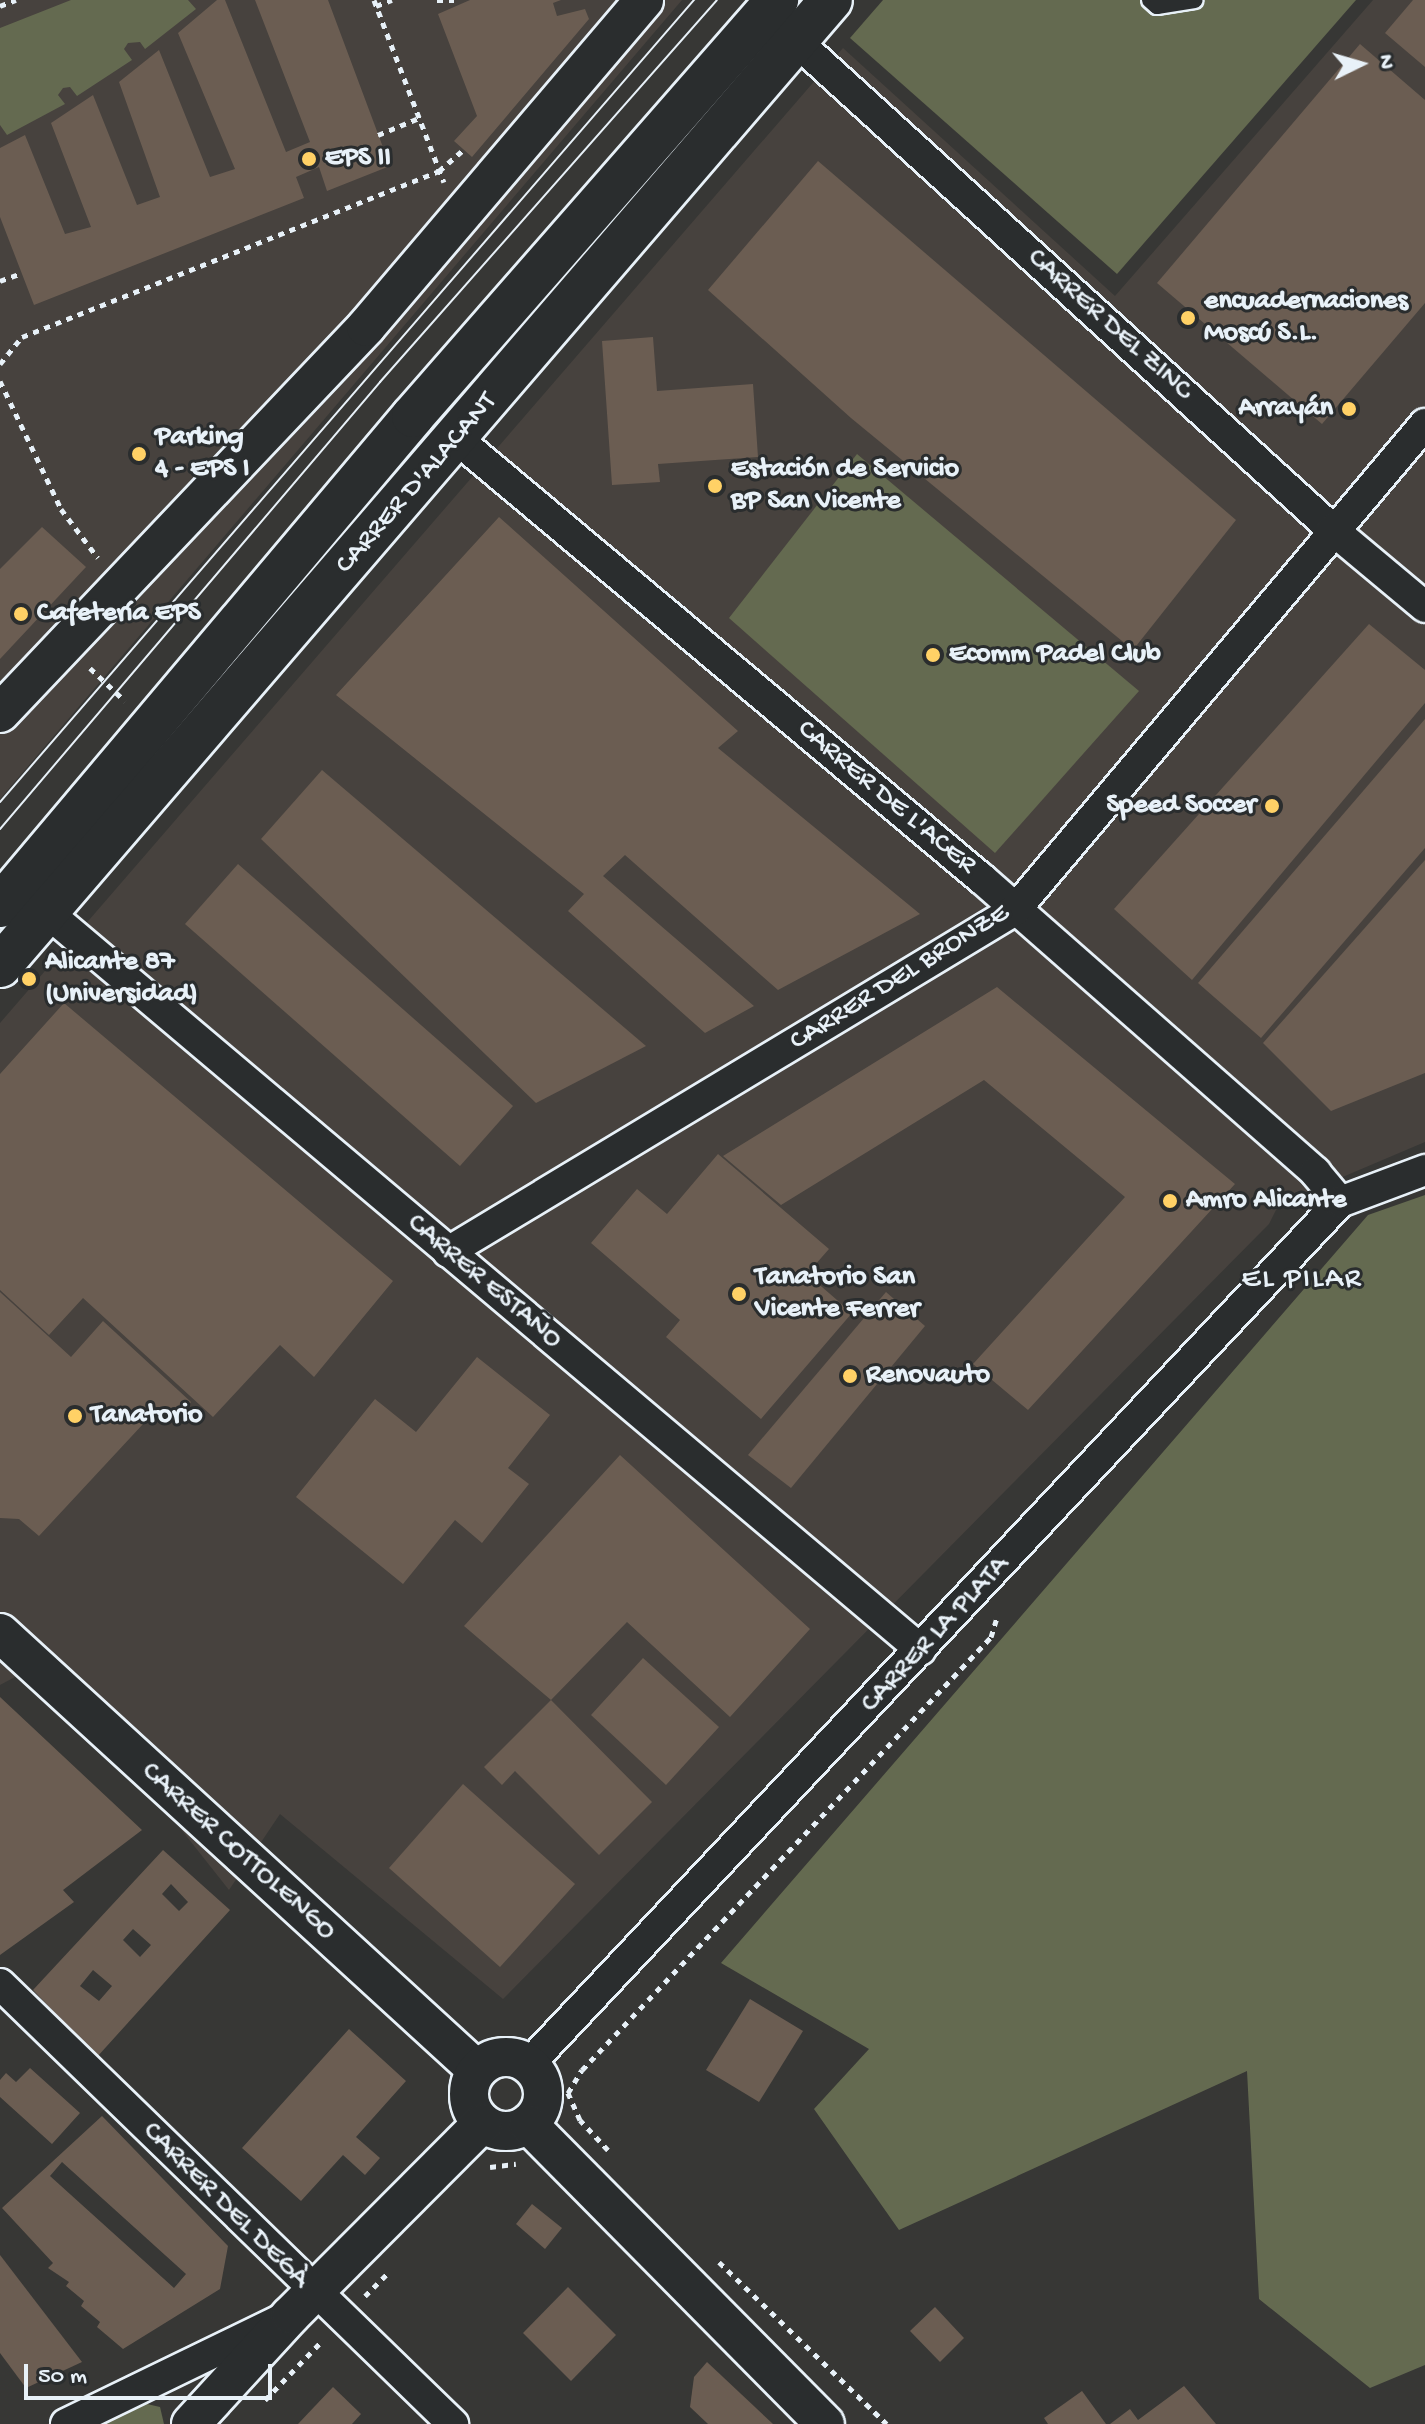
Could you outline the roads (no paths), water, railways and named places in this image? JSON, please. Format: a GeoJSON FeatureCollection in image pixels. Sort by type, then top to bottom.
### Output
{"type":"FeatureCollection","features":[{"type":"Feature","properties":{"kind":"main road","name":"CARRER D'ALACANT"},"geometry":{"type":"LineString","coordinates":[[0,906],[413,416],[777,0]]}},
{"type":"Feature","properties":{"kind":"main road","name":"CARRER D'ALACANT"},"geometry":{"type":"LineString","coordinates":[[0,966],[457,439],[831,0]]}},
{"type":"Feature","properties":{"kind":"street"},"geometry":{"type":"LineString","coordinates":[[0,713],[366,327],[644,0]]}},
{"type":"Feature","properties":{"kind":"street","name":"CARRER DEL ZINC"},"geometry":{"type":"LineString","coordinates":[[796,41],[1333,530],[1425,607]]}},
{"type":"Feature","properties":{"kind":"street","name":"CARRER DEL BRONZE"},"geometry":{"type":"LineString","coordinates":[[448,1252],[1015,910],[1425,424]]}},
{"type":"Feature","properties":{"kind":"street","name":"CARRER DE L'ACER"},"geometry":{"type":"LineString","coordinates":[[457,439],[1015,910],[1315,1172],[1340,1202]]}},
{"type":"Feature","properties":{"kind":"street","name":"CARRER ESTAÑO"},"geometry":{"type":"LineString","coordinates":[[48,913],[921,1650]]}},
{"type":"Feature","properties":{"kind":"street"},"geometry":{"type":"LineString","coordinates":[[1340,1202],[1425,1170]]}},
{"type":"Feature","properties":{"kind":"street","name":"CARRER LA PLATA"},"geometry":{"type":"LineString","coordinates":[[529,2064],[1340,1202]]}},
{"type":"Feature","properties":{"kind":"street","name":"CARRER COTTOLENGO"},"geometry":{"type":"LineString","coordinates":[[0,1633],[477,2070]]}},
{"type":"Feature","properties":{"kind":"street","name":"CARRER DEL DEGÀ"},"geometry":{"type":"LineString","coordinates":[[0,1984],[303,2305],[342,2320],[453,2424]]}},
{"type":"Feature","properties":{"kind":"street"},"geometry":{"type":"LineString","coordinates":[[541,2137],[543,2094],[529,2064],[496,2058],[477,2070],[469,2103],[482,2123],[505,2131],[541,2137],[825,2424]]}},
{"type":"Feature","properties":{"kind":"street"},"geometry":{"type":"LineString","coordinates":[[191,2424],[482,2123]]}},
{"type":"Feature","properties":{"kind":"street"},"geometry":{"type":"LineString","coordinates":[[66,2424],[303,2305]]}},
{"type":"Feature","properties":{"kind":"lane"},"geometry":{"type":"LineString","coordinates":[[1150,0],[1157,6],[1195,0]]}},
{"type":"Feature","properties":{"kind":"tram line"},"geometry":{"type":"LineString","coordinates":[[0,802],[694,0]]}},
{"type":"Feature","properties":{"kind":"tram line"},"geometry":{"type":"LineString","coordinates":[[0,829],[380,382],[717,0]]}},
{"type":"Feature","properties":{"kind":"place","name":"EPS II"},"geometry":{"type":"Point","coordinates":[309,159]}},
{"type":"Feature","properties":{"kind":"place","name":"encuadernaciones Moscú S.L."},"geometry":{"type":"Point","coordinates":[1188,318]}},
{"type":"Feature","properties":{"kind":"place","name":"Arrayán"},"geometry":{"type":"Point","coordinates":[1349,409]}},
{"type":"Feature","properties":{"kind":"place","name":"Parking 4 - EPS I"},"geometry":{"type":"Point","coordinates":[139,454]}},
{"type":"Feature","properties":{"kind":"place","name":"Estación de Servicio BP San Vicente"},"geometry":{"type":"Point","coordinates":[715,486]}},
{"type":"Feature","properties":{"kind":"place","name":"Cafetería EPS"},"geometry":{"type":"Point","coordinates":[21,614]}},
{"type":"Feature","properties":{"kind":"place","name":"Ecomm Padel Club"},"geometry":{"type":"Point","coordinates":[933,655]}},
{"type":"Feature","properties":{"kind":"place","name":"Speed Soccer"},"geometry":{"type":"Point","coordinates":[1272,806]}},
{"type":"Feature","properties":{"kind":"place","name":"Alicante 87 (Universidad)"},"geometry":{"type":"Point","coordinates":[29,979]}},
{"type":"Feature","properties":{"kind":"place","name":"Amro Alicante"},"geometry":{"type":"Point","coordinates":[1170,1201]}},
{"type":"Feature","properties":{"kind":"place","name":"Tanatorio San Vicente Ferrer"},"geometry":{"type":"Point","coordinates":[739,1294]}},
{"type":"Feature","properties":{"kind":"place","name":"Renovauto"},"geometry":{"type":"Point","coordinates":[850,1376]}},
{"type":"Feature","properties":{"kind":"place","name":"Tanatorio"},"geometry":{"type":"Point","coordinates":[75,1416]}},
{"type":"Feature","properties":{"kind":"district","name":"EL PILAR"},"geometry":{"type":"Point","coordinates":[1302,1281]}}]}
